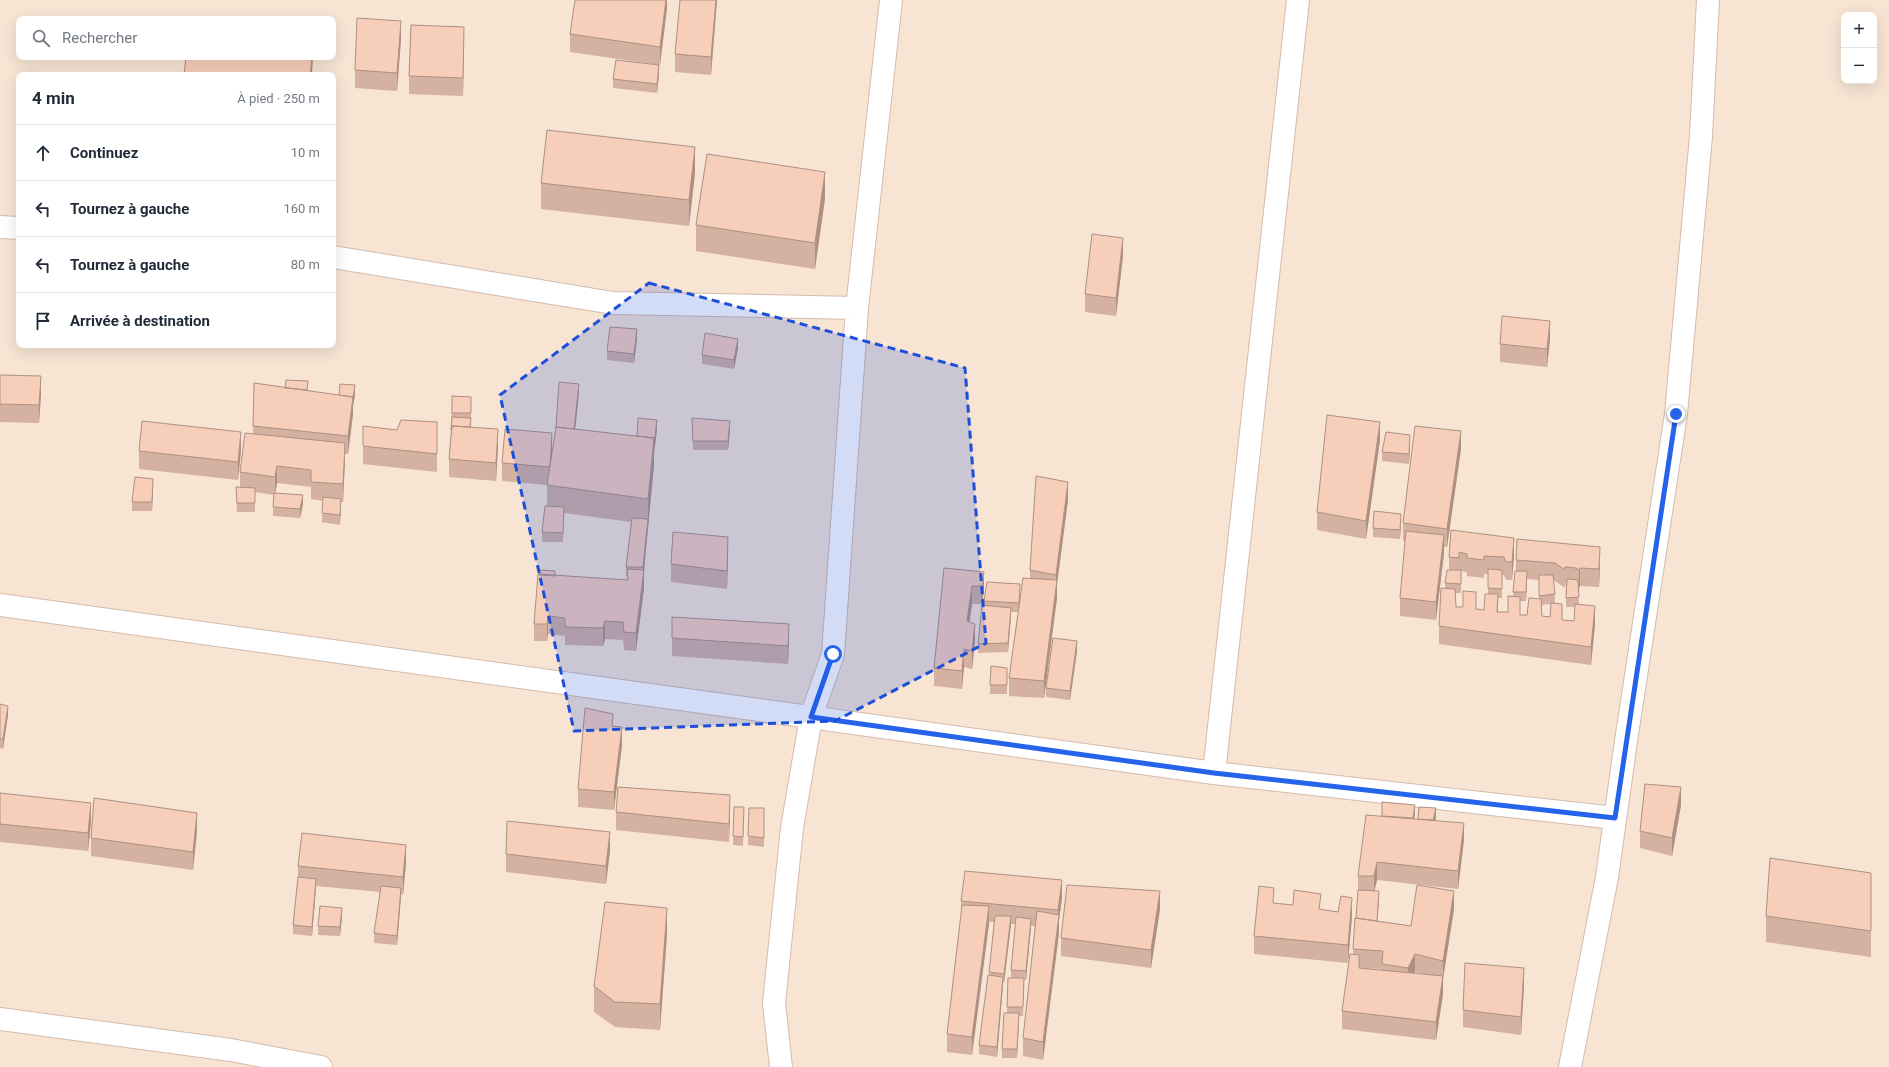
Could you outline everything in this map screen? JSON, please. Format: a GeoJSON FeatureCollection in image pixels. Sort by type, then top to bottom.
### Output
{"type":"FeatureCollection","features":[{"type":"Feature","properties":{"kind":"street"},"geometry":{"type":"LineString","coordinates":[[782,1067],[774,1003],[792,828],[811,717],[833,654],[857,308],[891,0]]}},
{"type":"Feature","properties":{"kind":"street"},"geometry":{"type":"LineString","coordinates":[[1214,773],[1298,0]]}},
{"type":"Feature","properties":{"kind":"street"},"geometry":{"type":"LineString","coordinates":[[1570,1067],[1607,877],[1676,414],[1701,136],[1708,0]]}},
{"type":"Feature","properties":{"kind":"street"},"geometry":{"type":"LineString","coordinates":[[0,227],[16,228]]}},
{"type":"Feature","properties":{"kind":"street"},"geometry":{"type":"LineString","coordinates":[[336,257],[613,303],[857,308]]}},
{"type":"Feature","properties":{"kind":"street"},"geometry":{"type":"LineString","coordinates":[[0,605],[1214,773],[1615,818]]}},
{"type":"Feature","properties":{"kind":"street"},"geometry":{"type":"LineString","coordinates":[[0,1019],[232,1050],[321,1067]]}},
{"type":"Feature","properties":{"kind":"highlighted area"},"geometry":{"type":"Polygon","coordinates":[[[649,283],[965,368],[986,643],[835,721],[574,731],[500,395],[649,283]]]}},
{"type":"Feature","properties":{"kind":"shaded area"},"geometry":{"type":"Polygon","coordinates":[[[0,0],[1889,0],[1889,1067],[0,1067],[0,0]]]}},
{"type":"Feature","properties":{"kind":"building"},"geometry":{"type":"Polygon","coordinates":[[[575,0],[666,0],[660,47],[570,34],[575,0]]]}},
{"type":"Feature","properties":{"kind":"building"},"geometry":{"type":"Polygon","coordinates":[[[680,0],[716,0],[711,57],[675,54],[680,0]]]}},
{"type":"Feature","properties":{"kind":"building"},"geometry":{"type":"Polygon","coordinates":[[[357,18],[401,21],[397,73],[355,70],[357,18]]]}},
{"type":"Feature","properties":{"kind":"building"},"geometry":{"type":"Polygon","coordinates":[[[411,25],[464,27],[463,78],[409,76],[411,25]]]}},
{"type":"Feature","properties":{"kind":"building"},"geometry":{"type":"Polygon","coordinates":[[[186,60],[312,60],[310,72],[184,72],[186,60]]]}},
{"type":"Feature","properties":{"kind":"building"},"geometry":{"type":"Polygon","coordinates":[[[616,60],[659,65],[657,84],[613,79],[616,60]]]}},
{"type":"Feature","properties":{"kind":"building"},"geometry":{"type":"Polygon","coordinates":[[[547,130],[695,147],[689,200],[541,183],[547,130]]]}},
{"type":"Feature","properties":{"kind":"building"},"geometry":{"type":"Polygon","coordinates":[[[707,154],[825,172],[815,243],[696,225],[707,154]]]}},
{"type":"Feature","properties":{"kind":"building"},"geometry":{"type":"Polygon","coordinates":[[[1092,234],[1123,238],[1116,298],[1085,294],[1092,234]]]}},
{"type":"Feature","properties":{"kind":"building"},"geometry":{"type":"Polygon","coordinates":[[[1502,316],[1550,321],[1547,349],[1500,344],[1502,316]]]}},
{"type":"Feature","properties":{"kind":"building"},"geometry":{"type":"Polygon","coordinates":[[[610,327],[637,329],[634,354],[607,351],[610,327]]]}},
{"type":"Feature","properties":{"kind":"building"},"geometry":{"type":"Polygon","coordinates":[[[705,333],[738,339],[734,360],[702,355],[705,333]]]}},
{"type":"Feature","properties":{"kind":"building"},"geometry":{"type":"Polygon","coordinates":[[[0,375],[41,376],[39,405],[0,404],[0,375]]]}},
{"type":"Feature","properties":{"kind":"building"},"geometry":{"type":"Polygon","coordinates":[[[286,380],[308,381],[307,390],[285,388],[286,380]]]}},
{"type":"Feature","properties":{"kind":"building"},"geometry":{"type":"Polygon","coordinates":[[[559,382],[579,384],[574,429],[556,427],[559,382]]]}},
{"type":"Feature","properties":{"kind":"building"},"geometry":{"type":"Polygon","coordinates":[[[254,383],[353,397],[348,436],[253,426],[254,383]]]}},
{"type":"Feature","properties":{"kind":"building"},"geometry":{"type":"Polygon","coordinates":[[[340,384],[355,385],[353,398],[339,395],[340,384]]]}},
{"type":"Feature","properties":{"kind":"building"},"geometry":{"type":"Polygon","coordinates":[[[452,396],[471,397],[471,413],[452,413],[452,396]]]}},
{"type":"Feature","properties":{"kind":"building"},"geometry":{"type":"Polygon","coordinates":[[[1327,415],[1380,422],[1366,521],[1317,512],[1327,415]]]}},
{"type":"Feature","properties":{"kind":"building"},"geometry":{"type":"Polygon","coordinates":[[[452,417],[471,418],[470,427],[452,426],[451,430],[452,417]]]}},
{"type":"Feature","properties":{"kind":"building"},"geometry":{"type":"Polygon","coordinates":[[[638,418],[657,420],[654,445],[654,438],[637,436],[638,418]]]}},
{"type":"Feature","properties":{"kind":"building"},"geometry":{"type":"Polygon","coordinates":[[[692,418],[730,421],[728,441],[693,441],[692,418]]]}},
{"type":"Feature","properties":{"kind":"building"},"geometry":{"type":"Polygon","coordinates":[[[401,420],[437,422],[437,454],[363,446],[363,426],[397,430],[401,420]]]}},
{"type":"Feature","properties":{"kind":"building"},"geometry":{"type":"Polygon","coordinates":[[[142,421],[241,432],[238,462],[139,451],[142,421]]]}},
{"type":"Feature","properties":{"kind":"building"},"geometry":{"type":"Polygon","coordinates":[[[452,426],[498,429],[496,463],[449,459],[452,426]]]}},
{"type":"Feature","properties":{"kind":"building"},"geometry":{"type":"Polygon","coordinates":[[[1415,426],[1461,431],[1447,529],[1403,523],[1415,426]]]}},
{"type":"Feature","properties":{"kind":"building"},"geometry":{"type":"Polygon","coordinates":[[[556,427],[654,438],[648,499],[547,485],[556,427]]]}},
{"type":"Feature","properties":{"kind":"building"},"geometry":{"type":"Polygon","coordinates":[[[505,429],[552,433],[550,467],[502,463],[505,429]]]}},
{"type":"Feature","properties":{"kind":"building"},"geometry":{"type":"Polygon","coordinates":[[[1386,432],[1410,435],[1409,454],[1382,452],[1386,432]]]}},
{"type":"Feature","properties":{"kind":"building"},"geometry":{"type":"Polygon","coordinates":[[[245,433],[345,443],[343,484],[311,482],[311,470],[277,466],[275,477],[240,472],[245,433]]]}},
{"type":"Feature","properties":{"kind":"building"},"geometry":{"type":"Polygon","coordinates":[[[1036,476],[1068,482],[1056,575],[1030,570],[1036,476]]]}},
{"type":"Feature","properties":{"kind":"building"},"geometry":{"type":"Polygon","coordinates":[[[135,477],[153,479],[152,502],[132,502],[135,477]]]}},
{"type":"Feature","properties":{"kind":"building"},"geometry":{"type":"Polygon","coordinates":[[[236,487],[255,488],[255,503],[237,503],[236,487]]]}},
{"type":"Feature","properties":{"kind":"building"},"geometry":{"type":"Polygon","coordinates":[[[274,493],[303,495],[300,509],[273,507],[274,493]]]}},
{"type":"Feature","properties":{"kind":"building"},"geometry":{"type":"Polygon","coordinates":[[[323,497],[341,499],[340,515],[322,513],[323,497]]]}},
{"type":"Feature","properties":{"kind":"building"},"geometry":{"type":"Polygon","coordinates":[[[545,506],[564,507],[563,533],[542,532],[545,506]]]}},
{"type":"Feature","properties":{"kind":"building"},"geometry":{"type":"Polygon","coordinates":[[[1374,511],[1401,514],[1400,530],[1373,528],[1374,511]]]}},
{"type":"Feature","properties":{"kind":"building"},"geometry":{"type":"Polygon","coordinates":[[[632,518],[648,519],[643,567],[626,567],[632,518]]]}},
{"type":"Feature","properties":{"kind":"building"},"geometry":{"type":"Polygon","coordinates":[[[1451,530],[1514,538],[1512,562],[1506,562],[1504,557],[1484,556],[1484,560],[1467,558],[1467,554],[1459,552],[1459,558],[1449,557],[1451,530]]]}},
{"type":"Feature","properties":{"kind":"building"},"geometry":{"type":"Polygon","coordinates":[[[1406,531],[1444,535],[1436,602],[1400,598],[1406,531]]]}},
{"type":"Feature","properties":{"kind":"building"},"geometry":{"type":"Polygon","coordinates":[[[673,532],[728,537],[727,571],[671,564],[673,532]]]}},
{"type":"Feature","properties":{"kind":"building"},"geometry":{"type":"Polygon","coordinates":[[[1517,539],[1600,547],[1599,569],[1580,568],[1579,570],[1576,568],[1565,567],[1565,570],[1555,563],[1516,560],[1517,539]]]}},
{"type":"Feature","properties":{"kind":"building"},"geometry":{"type":"Polygon","coordinates":[[[944,568],[984,572],[982,586],[972,586],[967,621],[975,624],[972,651],[964,649],[962,671],[934,668],[944,568]]]}},
{"type":"Feature","properties":{"kind":"building"},"geometry":{"type":"Polygon","coordinates":[[[627,569],[644,570],[636,633],[624,632],[623,622],[605,621],[603,628],[565,627],[565,618],[548,616],[547,624],[534,624],[538,574],[628,580],[627,569]]]}},
{"type":"Feature","properties":{"kind":"building"},"geometry":{"type":"Polygon","coordinates":[[[1488,569],[1502,570],[1502,589],[1488,588],[1488,569]]]}},
{"type":"Feature","properties":{"kind":"building"},"geometry":{"type":"Polygon","coordinates":[[[539,570],[555,571],[555,576],[539,575],[539,570]]]}},
{"type":"Feature","properties":{"kind":"building"},"geometry":{"type":"Polygon","coordinates":[[[1447,570],[1461,570],[1461,584],[1445,583],[1447,570]]]}},
{"type":"Feature","properties":{"kind":"building"},"geometry":{"type":"Polygon","coordinates":[[[1515,571],[1527,571],[1526,592],[1513,592],[1515,571]]]}},
{"type":"Feature","properties":{"kind":"building"},"geometry":{"type":"Polygon","coordinates":[[[1539,575],[1553,575],[1555,594],[1539,596],[1539,575]]]}},
{"type":"Feature","properties":{"kind":"building"},"geometry":{"type":"Polygon","coordinates":[[[1023,578],[1057,580],[1044,681],[1009,678],[1023,578]]]}},
{"type":"Feature","properties":{"kind":"building"},"geometry":{"type":"Polygon","coordinates":[[[1567,579],[1578,580],[1579,597],[1566,598],[1567,579]]]}},
{"type":"Feature","properties":{"kind":"building"},"geometry":{"type":"Polygon","coordinates":[[[987,582],[1020,584],[1019,603],[984,601],[987,582]]]}},
{"type":"Feature","properties":{"kind":"building"},"geometry":{"type":"Polygon","coordinates":[[[1441,588],[1455,589],[1456,607],[1463,607],[1463,591],[1476,592],[1476,609],[1484,610],[1485,594],[1498,594],[1497,612],[1508,612],[1508,596],[1520,597],[1520,615],[1527,615],[1529,598],[1541,599],[1542,616],[1550,617],[1551,603],[1562,604],[1562,620],[1574,621],[1575,604],[1595,606],[1591,647],[1439,626],[1441,588]]]}},
{"type":"Feature","properties":{"kind":"building"},"geometry":{"type":"Polygon","coordinates":[[[982,605],[1011,608],[1008,643],[978,644],[982,605]]]}},
{"type":"Feature","properties":{"kind":"building"},"geometry":{"type":"Polygon","coordinates":[[[672,617],[789,624],[788,646],[672,638],[672,617]]]}},
{"type":"Feature","properties":{"kind":"building"},"geometry":{"type":"Polygon","coordinates":[[[1053,638],[1077,641],[1070,691],[1046,688],[1053,638]]]}},
{"type":"Feature","properties":{"kind":"building"},"geometry":{"type":"Polygon","coordinates":[[[991,666],[1007,668],[1007,685],[990,685],[991,666]]]}},
{"type":"Feature","properties":{"kind":"building"},"geometry":{"type":"Polygon","coordinates":[[[0,704],[8,706],[3,739],[0,739],[0,704]]]}},
{"type":"Feature","properties":{"kind":"building"},"geometry":{"type":"Polygon","coordinates":[[[585,708],[613,714],[612,726],[622,727],[614,792],[578,789],[585,708]]]}},
{"type":"Feature","properties":{"kind":"building"},"geometry":{"type":"Polygon","coordinates":[[[1645,784],[1681,787],[1672,838],[1640,831],[1645,784]]]}},
{"type":"Feature","properties":{"kind":"building"},"geometry":{"type":"Polygon","coordinates":[[[618,787],[730,795],[729,824],[616,812],[618,787]]]}},
{"type":"Feature","properties":{"kind":"building"},"geometry":{"type":"Polygon","coordinates":[[[0,793],[91,803],[88,833],[0,824],[0,793]]]}},
{"type":"Feature","properties":{"kind":"building"},"geometry":{"type":"Polygon","coordinates":[[[94,798],[197,813],[193,852],[91,838],[94,798]]]}},
{"type":"Feature","properties":{"kind":"building"},"geometry":{"type":"Polygon","coordinates":[[[1382,802],[1415,805],[1413,818],[1382,816],[1382,802]]]}},
{"type":"Feature","properties":{"kind":"building"},"geometry":{"type":"Polygon","coordinates":[[[734,807],[744,807],[743,837],[733,836],[734,807]]]}},
{"type":"Feature","properties":{"kind":"building"},"geometry":{"type":"Polygon","coordinates":[[[1419,807],[1436,808],[1433,820],[1418,819],[1419,807]]]}},
{"type":"Feature","properties":{"kind":"building"},"geometry":{"type":"Polygon","coordinates":[[[749,808],[764,808],[764,838],[748,836],[749,808]]]}},
{"type":"Feature","properties":{"kind":"building"},"geometry":{"type":"Polygon","coordinates":[[[1366,815],[1464,823],[1458,871],[1377,862],[1374,876],[1358,876],[1366,815]]]}},
{"type":"Feature","properties":{"kind":"building"},"geometry":{"type":"Polygon","coordinates":[[[507,821],[610,832],[606,866],[506,854],[507,821]]]}},
{"type":"Feature","properties":{"kind":"building"},"geometry":{"type":"Polygon","coordinates":[[[302,833],[406,845],[403,877],[298,866],[302,833]]]}},
{"type":"Feature","properties":{"kind":"building"},"geometry":{"type":"Polygon","coordinates":[[[1770,858],[1871,873],[1871,931],[1766,916],[1770,858]]]}},
{"type":"Feature","properties":{"kind":"building"},"geometry":{"type":"Polygon","coordinates":[[[965,871],[1062,880],[1058,910],[961,901],[965,871]]]}},
{"type":"Feature","properties":{"kind":"building"},"geometry":{"type":"Polygon","coordinates":[[[298,877],[316,879],[312,927],[293,925],[298,877]]]}},
{"type":"Feature","properties":{"kind":"building"},"geometry":{"type":"Polygon","coordinates":[[[1067,885],[1160,891],[1151,950],[1061,938],[1067,885]]]}},
{"type":"Feature","properties":{"kind":"building"},"geometry":{"type":"Polygon","coordinates":[[[1417,885],[1454,891],[1443,961],[1415,954],[1408,968],[1382,964],[1383,951],[1353,949],[1355,918],[1411,926],[1417,885]]]}},
{"type":"Feature","properties":{"kind":"building"},"geometry":{"type":"Polygon","coordinates":[[[381,886],[401,888],[397,936],[374,933],[381,886]]]}},
{"type":"Feature","properties":{"kind":"building"},"geometry":{"type":"Polygon","coordinates":[[[1259,886],[1274,888],[1273,903],[1293,905],[1294,890],[1321,894],[1319,909],[1338,912],[1341,896],[1352,898],[1348,945],[1254,936],[1259,886]]]}},
{"type":"Feature","properties":{"kind":"building"},"geometry":{"type":"Polygon","coordinates":[[[1358,890],[1379,891],[1377,921],[1356,918],[1358,890]]]}},
{"type":"Feature","properties":{"kind":"building"},"geometry":{"type":"Polygon","coordinates":[[[605,902],[667,908],[660,1004],[615,1002],[594,986],[605,902]]]}},
{"type":"Feature","properties":{"kind":"building"},"geometry":{"type":"Polygon","coordinates":[[[962,905],[989,906],[972,1037],[947,1034],[962,905]]]}},
{"type":"Feature","properties":{"kind":"building"},"geometry":{"type":"Polygon","coordinates":[[[320,906],[342,908],[340,927],[318,926],[320,906]]]}},
{"type":"Feature","properties":{"kind":"building"},"geometry":{"type":"Polygon","coordinates":[[[1037,911],[1059,915],[1043,1042],[1023,1038],[1037,911]]]}},
{"type":"Feature","properties":{"kind":"building"},"geometry":{"type":"Polygon","coordinates":[[[995,916],[1011,916],[1004,974],[989,972],[995,916]]]}},
{"type":"Feature","properties":{"kind":"building"},"geometry":{"type":"Polygon","coordinates":[[[1016,917],[1031,919],[1026,971],[1011,970],[1016,917]]]}},
{"type":"Feature","properties":{"kind":"building"},"geometry":{"type":"Polygon","coordinates":[[[1350,954],[1359,955],[1359,968],[1443,976],[1436,1022],[1342,1011],[1350,954]]]}},
{"type":"Feature","properties":{"kind":"building"},"geometry":{"type":"Polygon","coordinates":[[[1465,963],[1524,968],[1521,1017],[1463,1010],[1465,963]]]}},
{"type":"Feature","properties":{"kind":"building"},"geometry":{"type":"Polygon","coordinates":[[[988,975],[1003,977],[997,1047],[979,1045],[988,975]]]}},
{"type":"Feature","properties":{"kind":"building"},"geometry":{"type":"Polygon","coordinates":[[[1008,978],[1024,978],[1023,1007],[1007,1007],[1008,978]]]}},
{"type":"Feature","properties":{"kind":"building"},"geometry":{"type":"Polygon","coordinates":[[[1004,1013],[1019,1013],[1017,1049],[1002,1049],[1004,1013]]]}},
{"type":"Feature","properties":{"kind":"route"},"geometry":{"type":"LineString","coordinates":[[833,654],[811,717],[1214,773],[1615,818],[1676,414]]}}]}
